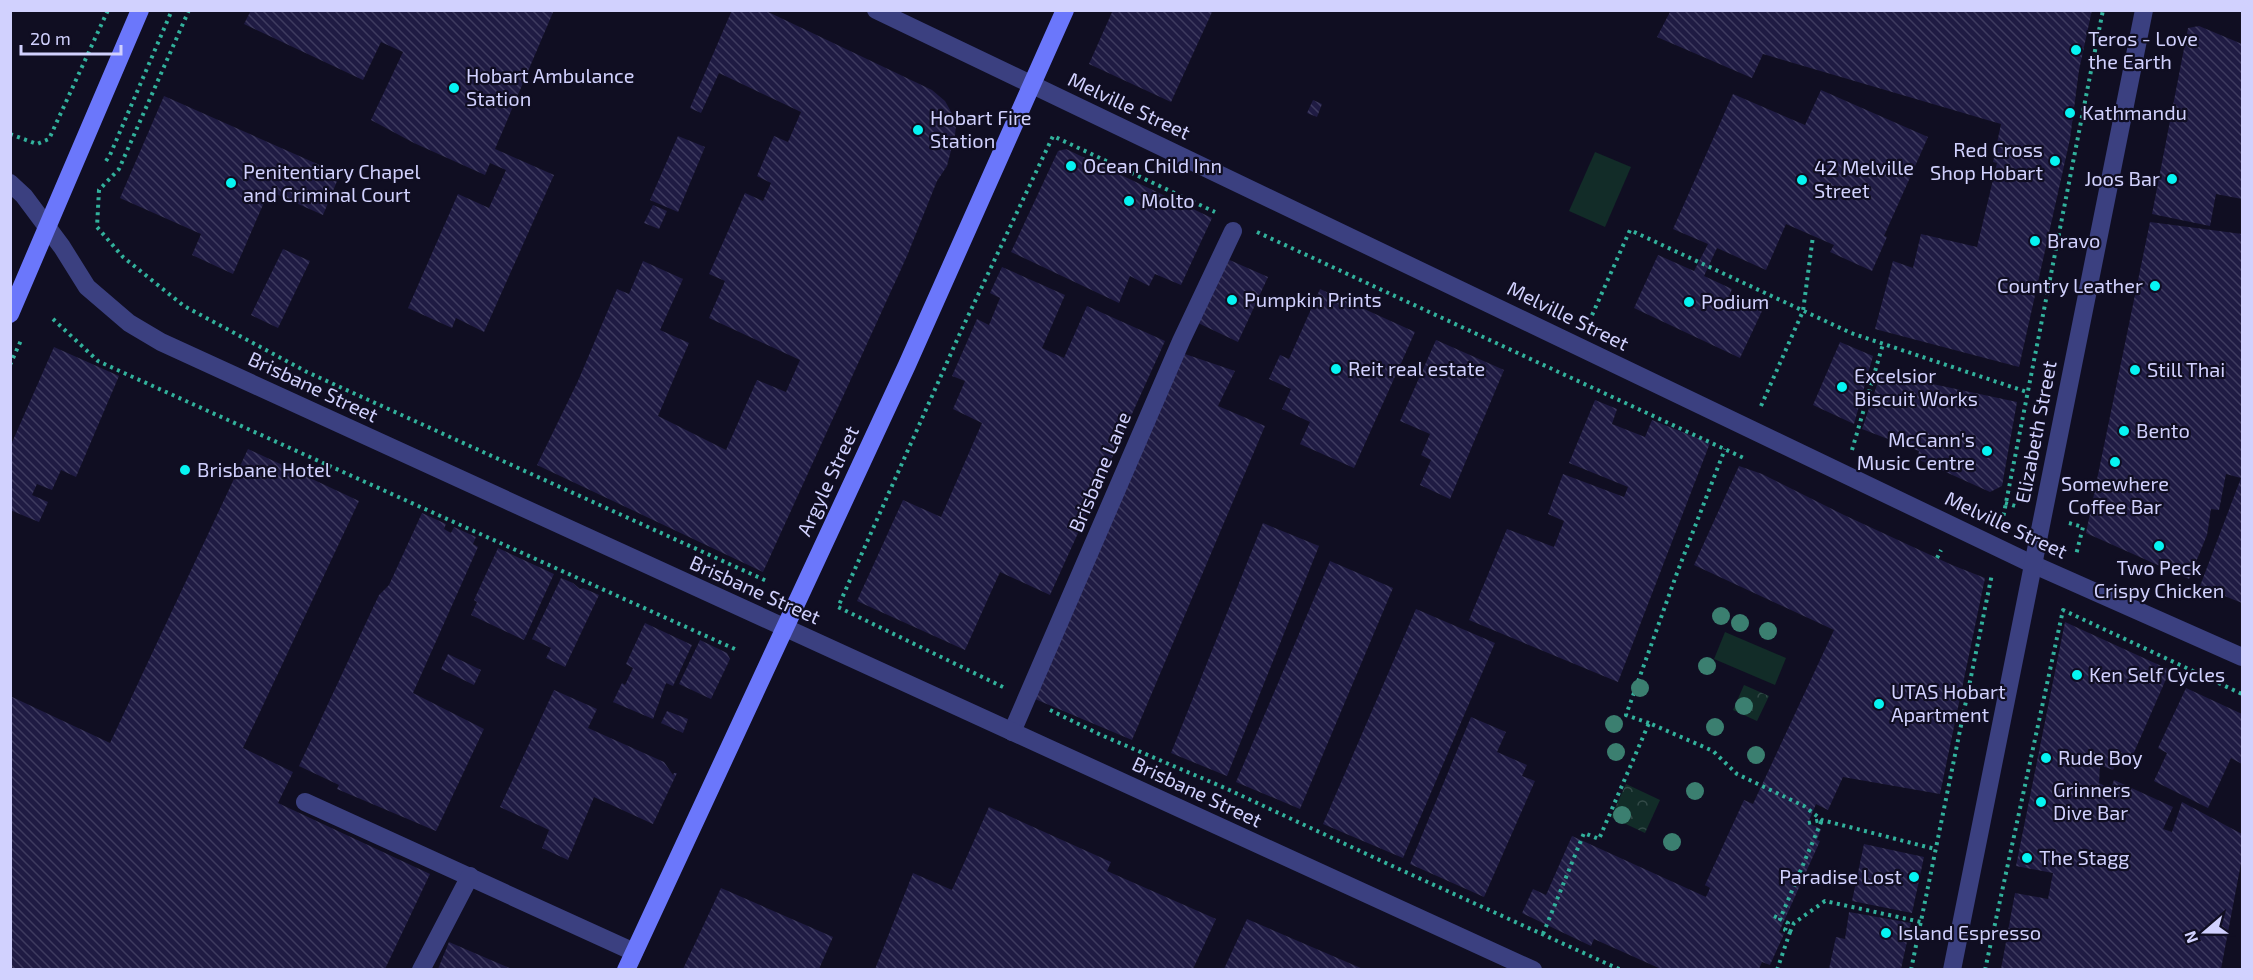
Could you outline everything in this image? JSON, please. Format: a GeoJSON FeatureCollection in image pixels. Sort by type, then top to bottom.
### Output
{"type":"FeatureCollection","features":[{"type":"Feature","properties":{"kind":"main road"},"geometry":{"type":"LineString","coordinates":[[10,314],[140,10]]}},
{"type":"Feature","properties":{"kind":"main road","name":"Argyle Street"},"geometry":{"type":"LineString","coordinates":[[626,969],[907,365],[1065,10]]}},
{"type":"Feature","properties":{"kind":"street","name":"Melville Street"},"geometry":{"type":"LineString","coordinates":[[876,10],[1068,100],[2032,564],[2242,657]]}},
{"type":"Feature","properties":{"kind":"street","name":"Elizabeth Street"},"geometry":{"type":"LineString","coordinates":[[1952,969],[2144,10]]}},
{"type":"Feature","properties":{"kind":"street","name":"Brisbane Street"},"geometry":{"type":"LineString","coordinates":[[10,183],[24,196],[48,228],[87,287],[129,322],[161,342],[1533,969]]}},
{"type":"Feature","properties":{"kind":"street","name":"Brisbane Lane"},"geometry":{"type":"LineString","coordinates":[[1012,732],[1177,352],[1240,229]]}},
{"type":"Feature","properties":{"kind":"street"},"geometry":{"type":"LineString","coordinates":[[305,802],[634,951]]}},
{"type":"Feature","properties":{"kind":"street"},"geometry":{"type":"LineString","coordinates":[[421,969],[470,876]]}},
{"type":"Feature","properties":{"kind":"path"},"geometry":{"type":"LineString","coordinates":[[10,134],[37,144],[49,139],[108,10]]}},
{"type":"Feature","properties":{"kind":"path"},"geometry":{"type":"LineString","coordinates":[[189,10],[119,169],[99,190],[98,226],[123,257],[184,306],[307,372],[769,582]]}},
{"type":"Feature","properties":{"kind":"path"},"geometry":{"type":"LineString","coordinates":[[1911,969],[1992,574],[2103,10]]}},
{"type":"Feature","properties":{"kind":"path"},"geometry":{"type":"LineString","coordinates":[[1215,212],[1053,136],[961,331],[838,607],[1101,735],[1226,788],[1621,969]]}},
{"type":"Feature","properties":{"kind":"path"},"geometry":{"type":"LineString","coordinates":[[1240,229],[1755,463]]}},
{"type":"Feature","properties":{"kind":"path"},"geometry":{"type":"LineString","coordinates":[[1578,346],[1630,230],[1851,333],[2026,392]]}},
{"type":"Feature","properties":{"kind":"path"},"geometry":{"type":"LineString","coordinates":[[1751,429],[1803,311],[1813,236]]}},
{"type":"Feature","properties":{"kind":"path"},"geometry":{"type":"LineString","coordinates":[[53,319],[98,361],[737,650]]}},
{"type":"Feature","properties":{"kind":"path"},"geometry":{"type":"LineString","coordinates":[[1845,474],[1883,344]]}},
{"type":"Feature","properties":{"kind":"path"},"geometry":{"type":"LineString","coordinates":[[1725,449],[1626,715],[1713,751],[1737,774],[1804,806],[1822,820],[1935,849]]}},
{"type":"Feature","properties":{"kind":"path"},"geometry":{"type":"LineString","coordinates":[[1937,558],[1941,550],[1951,554]]}},
{"type":"Feature","properties":{"kind":"path"},"geometry":{"type":"LineString","coordinates":[[1982,569],[1992,574]]}},
{"type":"Feature","properties":{"kind":"path"},"geometry":{"type":"LineString","coordinates":[[1985,969],[2063,610],[2242,694]]}},
{"type":"Feature","properties":{"kind":"path"},"geometry":{"type":"LineString","coordinates":[[1543,934],[1584,833],[1599,839],[1649,723]]}},
{"type":"Feature","properties":{"kind":"path"},"geometry":{"type":"LineString","coordinates":[[1808,823],[1822,820]]}},
{"type":"Feature","properties":{"kind":"path"},"geometry":{"type":"LineString","coordinates":[[1780,919],[1822,820]]}},
{"type":"Feature","properties":{"kind":"path"},"geometry":{"type":"LineString","coordinates":[[1777,969],[1794,923],[1825,901],[1921,922]]}},
{"type":"Feature","properties":{"kind":"path"},"geometry":{"type":"LineString","coordinates":[[1774,915],[1788,923],[1785,930],[1790,932]]}},
{"type":"Feature","properties":{"kind":"green space"},"geometry":{"type":"Polygon","coordinates":[[[1595,152],[1631,167],[1605,227],[1569,211],[1595,152]]]}},
{"type":"Feature","properties":{"kind":"green space"},"geometry":{"type":"Polygon","coordinates":[[[1725,632],[1786,658],[1775,685],[1714,659],[1725,632]]]}},
{"type":"Feature","properties":{"kind":"green space"},"geometry":{"type":"Polygon","coordinates":[[[1744,685],[1769,696],[1757,721],[1733,710],[1744,685]]]}},
{"type":"Feature","properties":{"kind":"green space"},"geometry":{"type":"Polygon","coordinates":[[[1626,784],[1660,800],[1645,833],[1611,817],[1626,784]]]}},
{"type":"Feature","properties":{"kind":"building","name":"Hobart Ambulance Station"},"geometry":{"type":"Polygon","coordinates":[[[251,10],[554,10],[495,149],[554,175],[484,332],[456,318],[452,328],[408,308],[458,194],[489,208],[506,170],[490,163],[485,175],[414,143],[371,120],[403,52],[381,42],[363,80],[244,24],[251,10]]]}},
{"type":"Feature","properties":{"kind":"building"},"geometry":{"type":"Polygon","coordinates":[[[732,10],[764,10],[932,90],[945,101],[956,125],[947,166],[937,181],[907,256],[763,572],[537,465],[578,381],[617,289],[629,294],[643,261],[683,279],[660,330],[689,343],[658,416],[726,450],[757,380],[786,392],[800,360],[709,318],[725,281],[709,274],[745,193],[763,201],[771,183],[757,176],[774,136],[788,142],[801,112],[719,73],[701,113],[690,108],[732,10]]]}},
{"type":"Feature","properties":{"kind":"building"},"geometry":{"type":"Polygon","coordinates":[[[1113,10],[1213,10],[1171,102],[1089,64],[1113,10]]]}},
{"type":"Feature","properties":{"kind":"building"},"geometry":{"type":"Polygon","coordinates":[[[1671,10],[2092,10],[2079,70],[2070,139],[2019,367],[1875,329],[1893,261],[1913,268],[1921,234],[1977,247],[1997,163],[1993,162],[2001,124],[1763,54],[1752,78],[1657,37],[1671,10]]]}},
{"type":"Feature","properties":{"kind":"building"},"geometry":{"type":"Polygon","coordinates":[[[2199,26],[2242,44],[2242,199],[2216,194],[2210,226],[2152,214],[2188,28],[2199,26]]]}},
{"type":"Feature","properties":{"kind":"building","name":"42 Melville Street"},"geometry":{"type":"Polygon","coordinates":[[[1821,90],[1928,137],[1884,236],[1887,237],[1872,271],[1830,252],[1834,245],[1786,224],[1766,270],[1717,248],[1704,276],[1732,289],[1729,296],[1762,311],[1740,358],[1634,308],[1658,255],[1694,271],[1708,244],[1673,229],[1733,94],[1805,125],[1821,90]]]}},
{"type":"Feature","properties":{"kind":"building","name":"Penitentiary Chapel and Criminal Court"},"geometry":{"type":"Polygon","coordinates":[[[164,96],[340,174],[323,215],[269,191],[233,274],[192,255],[201,234],[120,198],[164,96]]]}},
{"type":"Feature","properties":{"kind":"building"},"geometry":{"type":"Polygon","coordinates":[[[1313,100],[1322,104],[1317,117],[1307,113],[1313,100]]]}},
{"type":"Feature","properties":{"kind":"building"},"geometry":{"type":"Polygon","coordinates":[[[678,136],[705,147],[678,212],[650,200],[678,136]]]}},
{"type":"Feature","properties":{"kind":"building"},"geometry":{"type":"Polygon","coordinates":[[[1066,149],[1212,218],[1181,285],[1155,274],[1149,286],[1130,276],[1119,303],[1011,252],[1058,151],[1066,149]]]}},
{"type":"Feature","properties":{"kind":"building"},"geometry":{"type":"Polygon","coordinates":[[[653,205],[667,211],[659,229],[644,223],[653,205]]]}},
{"type":"Feature","properties":{"kind":"building"},"geometry":{"type":"Polygon","coordinates":[[[2150,222],[2242,234],[2242,603],[2200,586],[2241,478],[2226,474],[2219,510],[2211,509],[2207,535],[2189,579],[2086,533],[2150,222]]]}},
{"type":"Feature","properties":{"kind":"building"},"geometry":{"type":"Polygon","coordinates":[[[283,249],[310,261],[278,328],[251,315],[283,249]]]}},
{"type":"Feature","properties":{"kind":"building","name":"Pumpkin Prints"},"geometry":{"type":"Polygon","coordinates":[[[1225,258],[1268,277],[1238,342],[1196,322],[1225,258]]]}},
{"type":"Feature","properties":{"kind":"building"},"geometry":{"type":"Polygon","coordinates":[[[1002,267],[1065,295],[1042,348],[1064,358],[1087,306],[1165,341],[1050,595],[1000,572],[965,650],[857,601],[903,500],[941,517],[982,423],[953,409],[965,381],[952,376],[977,319],[989,325],[1000,298],[990,293],[1002,267]]]}},
{"type":"Feature","properties":{"kind":"building","name":"Reit real estate"},"geometry":{"type":"Polygon","coordinates":[[[1320,289],[1415,332],[1354,468],[1300,444],[1310,422],[1282,409],[1291,389],[1269,379],[1280,355],[1289,359],[1320,289]]]}},
{"type":"Feature","properties":{"kind":"building"},"geometry":{"type":"Polygon","coordinates":[[[1436,340],[1504,370],[1450,499],[1420,485],[1431,460],[1421,455],[1430,434],[1400,421],[1436,340]]]}},
{"type":"Feature","properties":{"kind":"building","name":"Excelsior Biscuit Works"},"geometry":{"type":"Polygon","coordinates":[[[1840,342],[1873,356],[1854,424],[1813,405],[1840,342]]]}},
{"type":"Feature","properties":{"kind":"building"},"geometry":{"type":"Polygon","coordinates":[[[54,347],[119,376],[76,477],[61,470],[52,490],[37,484],[32,495],[48,502],[39,522],[10,510],[10,447],[54,347]]]}},
{"type":"Feature","properties":{"kind":"building"},"geometry":{"type":"Polygon","coordinates":[[[1182,353],[1235,371],[1218,406],[1265,426],[1132,740],[1035,699],[1182,353]]]}},
{"type":"Feature","properties":{"kind":"building"},"geometry":{"type":"Polygon","coordinates":[[[1881,373],[2017,402],[2002,486],[1990,492],[1917,459],[1919,451],[1862,429],[1881,373]]]}},
{"type":"Feature","properties":{"kind":"building"},"geometry":{"type":"Polygon","coordinates":[[[1595,400],[1617,409],[1612,424],[1645,437],[1652,420],[1710,443],[1618,682],[1469,620],[1507,529],[1554,547],[1564,521],[1548,514],[1563,474],[1624,497],[1628,487],[1569,463],[1595,400]]]}},
{"type":"Feature","properties":{"kind":"building"},"geometry":{"type":"Polygon","coordinates":[[[248,449],[359,501],[243,748],[293,772],[278,803],[430,874],[385,969],[10,969],[10,696],[110,743],[248,449]]]}},
{"type":"Feature","properties":{"kind":"building","name":"UTAS Hobart Apartment"},"geometry":{"type":"Polygon","coordinates":[[[1739,466],[1762,474],[1844,515],[1985,578],[1940,794],[1843,777],[1828,810],[1816,804],[1808,823],[1821,829],[1817,840],[1820,841],[1779,932],[1784,934],[1770,965],[1762,962],[1759,969],[1661,969],[1594,939],[1591,946],[1522,913],[1533,889],[1546,895],[1572,836],[1706,897],[1710,888],[1705,885],[1744,800],[1753,804],[1834,630],[1694,565],[1739,466]]]}},
{"type":"Feature","properties":{"kind":"building"},"geometry":{"type":"Polygon","coordinates":[[[422,513],[446,524],[444,529],[451,533],[454,527],[476,537],[473,544],[478,547],[413,693],[484,729],[436,831],[337,789],[339,785],[299,766],[379,595],[389,585],[422,513]]]}},
{"type":"Feature","properties":{"kind":"building"},"geometry":{"type":"Polygon","coordinates":[[[1263,523],[1319,546],[1227,776],[1171,753],[1263,523]]]}},
{"type":"Feature","properties":{"kind":"building"},"geometry":{"type":"Polygon","coordinates":[[[498,548],[554,574],[524,640],[471,615],[477,602],[474,600],[498,548]]]}},
{"type":"Feature","properties":{"kind":"building"},"geometry":{"type":"Polygon","coordinates":[[[1330,561],[1393,588],[1300,809],[1236,782],[1330,561]]]}},
{"type":"Feature","properties":{"kind":"building"},"geometry":{"type":"Polygon","coordinates":[[[561,578],[580,589],[583,588],[599,595],[565,667],[546,658],[551,648],[532,639],[561,578]]]}},
{"type":"Feature","properties":{"kind":"building"},"geometry":{"type":"Polygon","coordinates":[[[1416,609],[1495,643],[1403,858],[1323,824],[1416,609]]]}},
{"type":"Feature","properties":{"kind":"building"},"geometry":{"type":"Polygon","coordinates":[[[2065,622],[2170,670],[2132,757],[2121,753],[2113,770],[2100,765],[2099,783],[2111,789],[2114,780],[2173,807],[2163,829],[2172,832],[2182,802],[2242,834],[2242,858],[2221,969],[2001,969],[2015,893],[2048,899],[2053,873],[2016,866],[2065,622]]]}},
{"type":"Feature","properties":{"kind":"building"},"geometry":{"type":"Polygon","coordinates":[[[645,623],[692,645],[673,686],[666,683],[653,719],[613,702],[622,683],[625,685],[633,668],[626,664],[645,623]]]}},
{"type":"Feature","properties":{"kind":"building"},"geometry":{"type":"Polygon","coordinates":[[[700,640],[727,653],[730,659],[711,699],[679,684],[700,640]]]}},
{"type":"Feature","properties":{"kind":"building"},"geometry":{"type":"Polygon","coordinates":[[[448,654],[481,670],[474,685],[441,669],[448,654]]]}},
{"type":"Feature","properties":{"kind":"building"},"geometry":{"type":"Polygon","coordinates":[[[2186,688],[2242,714],[2242,764],[2231,758],[2208,808],[2154,781],[2167,753],[2158,748],[2186,688]]]}},
{"type":"Feature","properties":{"kind":"building"},"geometry":{"type":"Polygon","coordinates":[[[554,690],[597,709],[588,728],[664,762],[673,775],[677,773],[653,824],[594,797],[568,860],[542,848],[549,830],[500,807],[554,690]]]}},
{"type":"Feature","properties":{"kind":"building"},"geometry":{"type":"Polygon","coordinates":[[[667,711],[688,719],[683,733],[661,723],[667,711]]]}},
{"type":"Feature","properties":{"kind":"building"},"geometry":{"type":"Polygon","coordinates":[[[1471,717],[1506,732],[1497,752],[1527,765],[1522,776],[1535,781],[1484,897],[1410,864],[1471,717]]]}},
{"type":"Feature","properties":{"kind":"building"},"geometry":{"type":"Polygon","coordinates":[[[989,807],[1111,862],[1107,871],[1216,919],[1193,969],[875,969],[913,873],[952,890],[989,807]]]}},
{"type":"Feature","properties":{"kind":"building"},"geometry":{"type":"Polygon","coordinates":[[[1864,844],[1924,857],[1912,913],[1852,901],[1864,844]]]}},
{"type":"Feature","properties":{"kind":"building"},"geometry":{"type":"Polygon","coordinates":[[[721,888],[833,937],[819,969],[683,969],[721,888]]]}},
{"type":"Feature","properties":{"kind":"building"},"geometry":{"type":"Polygon","coordinates":[[[1849,912],[1911,923],[1901,969],[1829,969],[1836,937],[1845,939],[1849,912]]]}},
{"type":"Feature","properties":{"kind":"building"},"geometry":{"type":"Polygon","coordinates":[[[1247,919],[1363,969],[1224,969],[1247,919]]]}},
{"type":"Feature","properties":{"kind":"building"},"geometry":{"type":"Polygon","coordinates":[[[449,942],[512,969],[438,969],[449,942]]]}},
{"type":"Feature","properties":{"kind":"place","name":"Teros - Love the Earth"},"geometry":{"type":"Point","coordinates":[2076,50]}},
{"type":"Feature","properties":{"kind":"place","name":"Hobart Ambulance Station"},"geometry":{"type":"Point","coordinates":[454,88]}},
{"type":"Feature","properties":{"kind":"place","name":"Kathmandu"},"geometry":{"type":"Point","coordinates":[2070,113]}},
{"type":"Feature","properties":{"kind":"place","name":"Hobart Fire Station"},"geometry":{"type":"Point","coordinates":[918,130]}},
{"type":"Feature","properties":{"kind":"place","name":"Red Cross Shop Hobart"},"geometry":{"type":"Point","coordinates":[2055,161]}},
{"type":"Feature","properties":{"kind":"place","name":"Ocean Child Inn"},"geometry":{"type":"Point","coordinates":[1071,166]}},
{"type":"Feature","properties":{"kind":"place","name":"Joos Bar"},"geometry":{"type":"Point","coordinates":[2172,179]}},
{"type":"Feature","properties":{"kind":"place","name":"42 Melville Street"},"geometry":{"type":"Point","coordinates":[1802,180]}},
{"type":"Feature","properties":{"kind":"place","name":"Penitentiary Chapel and Criminal Court"},"geometry":{"type":"Point","coordinates":[231,183]}},
{"type":"Feature","properties":{"kind":"place","name":"Molto"},"geometry":{"type":"Point","coordinates":[1129,201]}},
{"type":"Feature","properties":{"kind":"place","name":"Bravo"},"geometry":{"type":"Point","coordinates":[2035,241]}},
{"type":"Feature","properties":{"kind":"place","name":"Country Leather"},"geometry":{"type":"Point","coordinates":[2155,286]}},
{"type":"Feature","properties":{"kind":"place","name":"Pumpkin Prints"},"geometry":{"type":"Point","coordinates":[1232,300]}},
{"type":"Feature","properties":{"kind":"place","name":"Podium"},"geometry":{"type":"Point","coordinates":[1689,302]}},
{"type":"Feature","properties":{"kind":"place","name":"Reit real estate"},"geometry":{"type":"Point","coordinates":[1336,369]}},
{"type":"Feature","properties":{"kind":"place","name":"Still Thai"},"geometry":{"type":"Point","coordinates":[2135,370]}},
{"type":"Feature","properties":{"kind":"place","name":"Excelsior Biscuit Works"},"geometry":{"type":"Point","coordinates":[1842,387]}},
{"type":"Feature","properties":{"kind":"place","name":"Bento"},"geometry":{"type":"Point","coordinates":[2124,431]}},
{"type":"Feature","properties":{"kind":"place","name":"McCann's Music Centre"},"geometry":{"type":"Point","coordinates":[1987,451]}},
{"type":"Feature","properties":{"kind":"place","name":"Somewhere Coffee Bar"},"geometry":{"type":"Point","coordinates":[2115,462]}},
{"type":"Feature","properties":{"kind":"place","name":"Brisbane Hotel"},"geometry":{"type":"Point","coordinates":[185,470]}},
{"type":"Feature","properties":{"kind":"place","name":"Two Peck Crispy Chicken"},"geometry":{"type":"Point","coordinates":[2159,546]}},
{"type":"Feature","properties":{"kind":"place","name":"Ken Self Cycles"},"geometry":{"type":"Point","coordinates":[2077,675]}},
{"type":"Feature","properties":{"kind":"place","name":"UTAS Hobart Apartment"},"geometry":{"type":"Point","coordinates":[1879,704]}},
{"type":"Feature","properties":{"kind":"place","name":"Rude Boy"},"geometry":{"type":"Point","coordinates":[2046,758]}},
{"type":"Feature","properties":{"kind":"place","name":"Grinners Dive Bar"},"geometry":{"type":"Point","coordinates":[2041,802]}},
{"type":"Feature","properties":{"kind":"place","name":"The Stagg"},"geometry":{"type":"Point","coordinates":[2027,858]}},
{"type":"Feature","properties":{"kind":"place","name":"Paradise Lost"},"geometry":{"type":"Point","coordinates":[1914,877]}},
{"type":"Feature","properties":{"kind":"place","name":"Island Espresso"},"geometry":{"type":"Point","coordinates":[1886,933]}}]}
